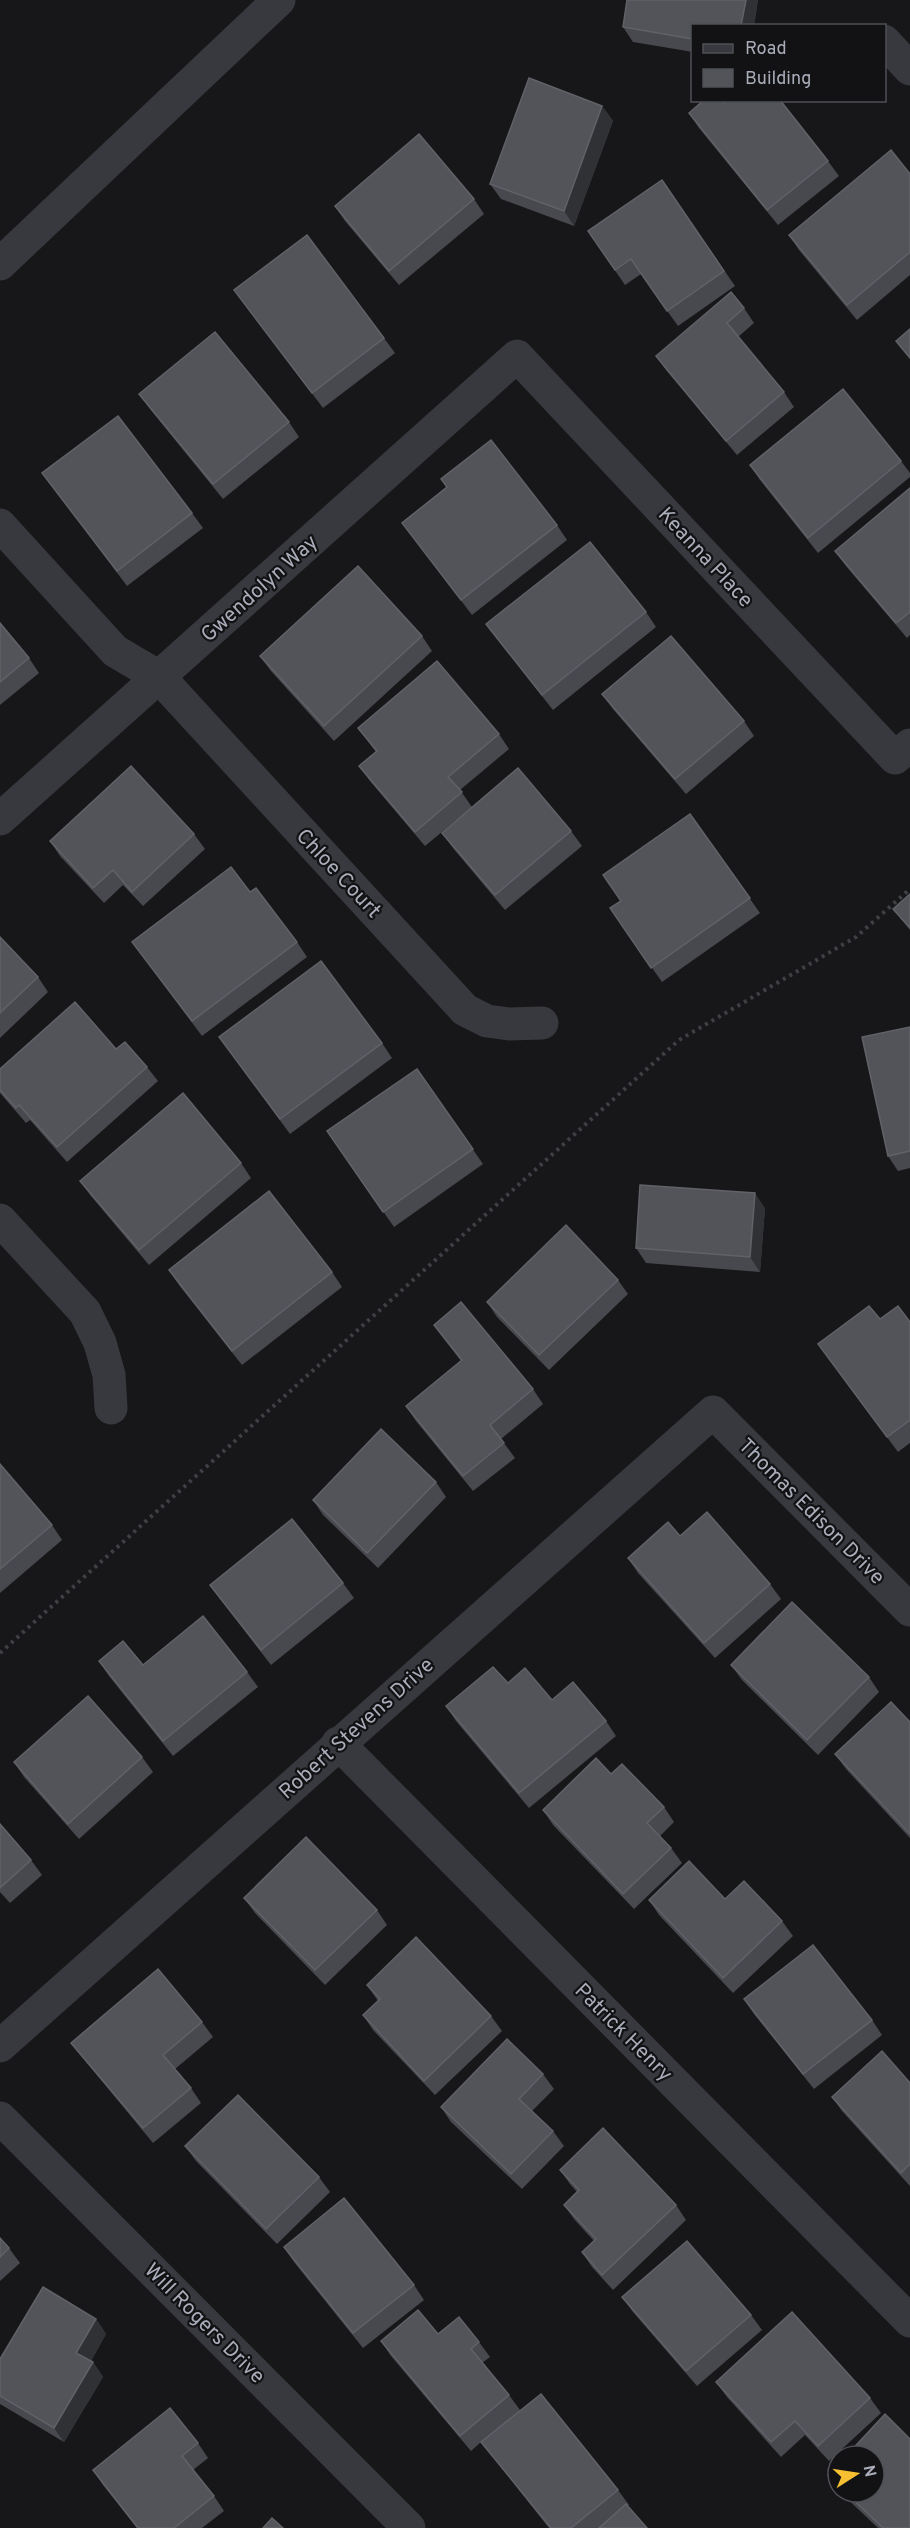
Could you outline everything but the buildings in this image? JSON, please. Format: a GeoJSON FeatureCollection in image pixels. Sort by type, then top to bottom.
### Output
{"type":"FeatureCollection","features":[{"type":"Feature","properties":{"kind":"street"},"geometry":{"type":"LineString","coordinates":[[0,264],[279,0]]}},
{"type":"Feature","properties":{"kind":"street"},"geometry":{"type":"LineString","coordinates":[[886,42],[910,69]]}},
{"type":"Feature","properties":{"kind":"street","name":"Gwendolyn Way"},"geometry":{"type":"LineString","coordinates":[[0,819],[517,356]]}},
{"type":"Feature","properties":{"kind":"street","name":"Keanna Place"},"geometry":{"type":"LineString","coordinates":[[517,356],[903,751]]}},
{"type":"Feature","properties":{"kind":"street","name":"Chloe Court"},"geometry":{"type":"LineString","coordinates":[[0,525],[115,651],[159,677],[465,1010],[487,1021],[542,1023]]}},
{"type":"Feature","properties":{"kind":"street"},"geometry":{"type":"LineString","coordinates":[[0,1220],[85,1311],[100,1343],[109,1375],[111,1408]]}},
{"type":"Feature","properties":{"kind":"street","name":"Thomas Edison Drive"},"geometry":{"type":"LineString","coordinates":[[713,1412],[910,1610]]}},
{"type":"Feature","properties":{"kind":"street","name":"Robert Stevens Drive"},"geometry":{"type":"LineString","coordinates":[[0,2046],[338,1743],[713,1412]]}},
{"type":"Feature","properties":{"kind":"street","name":"Patrick Henry"},"geometry":{"type":"LineString","coordinates":[[338,1743],[910,2321]]}},
{"type":"Feature","properties":{"kind":"street","name":"Will Rogers Drive"},"geometry":{"type":"LineString","coordinates":[[0,2118],[409,2528]]}},
{"type":"Feature","properties":{"kind":"path"},"geometry":{"type":"LineString","coordinates":[[0,1653],[679,1040],[856,937],[910,889]]}}]}
